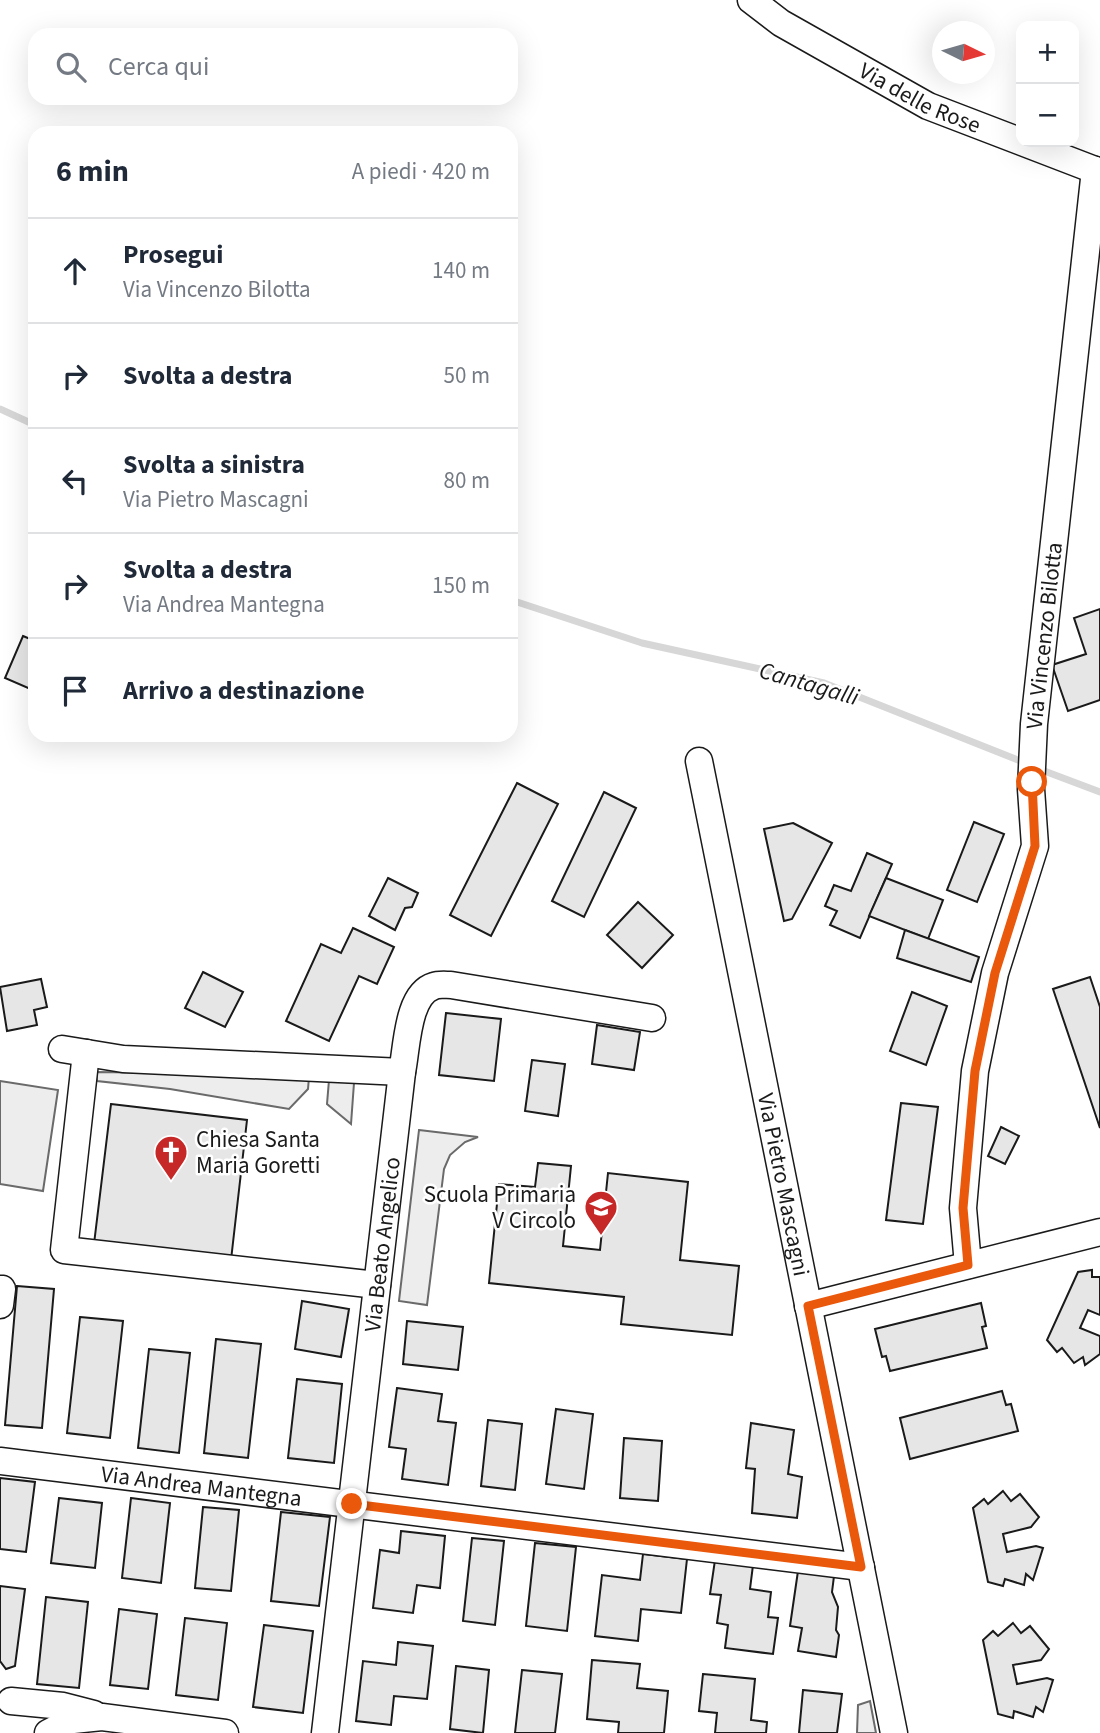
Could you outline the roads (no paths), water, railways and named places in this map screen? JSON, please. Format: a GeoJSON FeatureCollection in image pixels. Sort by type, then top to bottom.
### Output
{"type":"FeatureCollection","features":[{"type":"Feature","properties":{"kind":"street","name":"Via delle Rose"},"geometry":{"type":"LineString","coordinates":[[751,0],[781,23],[928,106],[1097,171]]}},
{"type":"Feature","properties":{"kind":"street","name":"Via Vincenzo Bilotta"},"geometry":{"type":"LineString","coordinates":[[968,1265],[963,1208],[975,1071],[995,973],[1035,846],[1032,782],[1034,724],[1097,171]]}},
{"type":"Feature","properties":{"kind":"street","name":"Via Pietro Mascagni"},"geometry":{"type":"LineString","coordinates":[[699,761],[894,1733]]}},
{"type":"Feature","properties":{"kind":"street","name":"Via Beato Angelico"},"geometry":{"type":"LineString","coordinates":[[325,1733],[402,1072],[414,1007],[421,994],[435,985],[451,985],[652,1018]]}},
{"type":"Feature","properties":{"kind":"street"},"geometry":{"type":"LineString","coordinates":[[377,1285],[64,1250],[74,1051],[123,1059],[402,1072]]}},
{"type":"Feature","properties":{"kind":"street"},"geometry":{"type":"LineString","coordinates":[[808,1306],[1100,1232]]}},
{"type":"Feature","properties":{"kind":"street","name":"Via Andrea Mantegna"},"geometry":{"type":"LineString","coordinates":[[0,1461],[861,1567]]}},
{"type":"Feature","properties":{"kind":"street"},"geometry":{"type":"LineString","coordinates":[[6,1698],[63,1706],[102,1717],[225,1733]]}},
{"type":"Feature","properties":{"kind":"street"},"geometry":{"type":"LineString","coordinates":[[6,1698],[24,1713],[34,1733]]}},
{"type":"Feature","properties":{"kind":"street"},"geometry":{"type":"LineString","coordinates":[[48,1733],[73,1720],[102,1717]]}},
{"type":"Feature","properties":{"kind":"waterway","name":"Cantagalli"},"geometry":{"type":"LineString","coordinates":[[0,409],[28,422]]}},
{"type":"Feature","properties":{"kind":"waterway","name":"Cantagalli"},"geometry":{"type":"LineString","coordinates":[[518,602],[642,643],[824,683],[1028,764]]}},
{"type":"Feature","properties":{"kind":"waterway","name":"Cantagalli"},"geometry":{"type":"LineString","coordinates":[[1039,769],[1100,792]]}},
{"type":"Feature","properties":{"kind":"place","name":"Chiesa Santa Maria Goretti"},"geometry":{"type":"Point","coordinates":[171,1182]}},
{"type":"Feature","properties":{"kind":"place","name":"Scuola Primaria V Circolo"},"geometry":{"type":"Point","coordinates":[601,1237]}}]}
